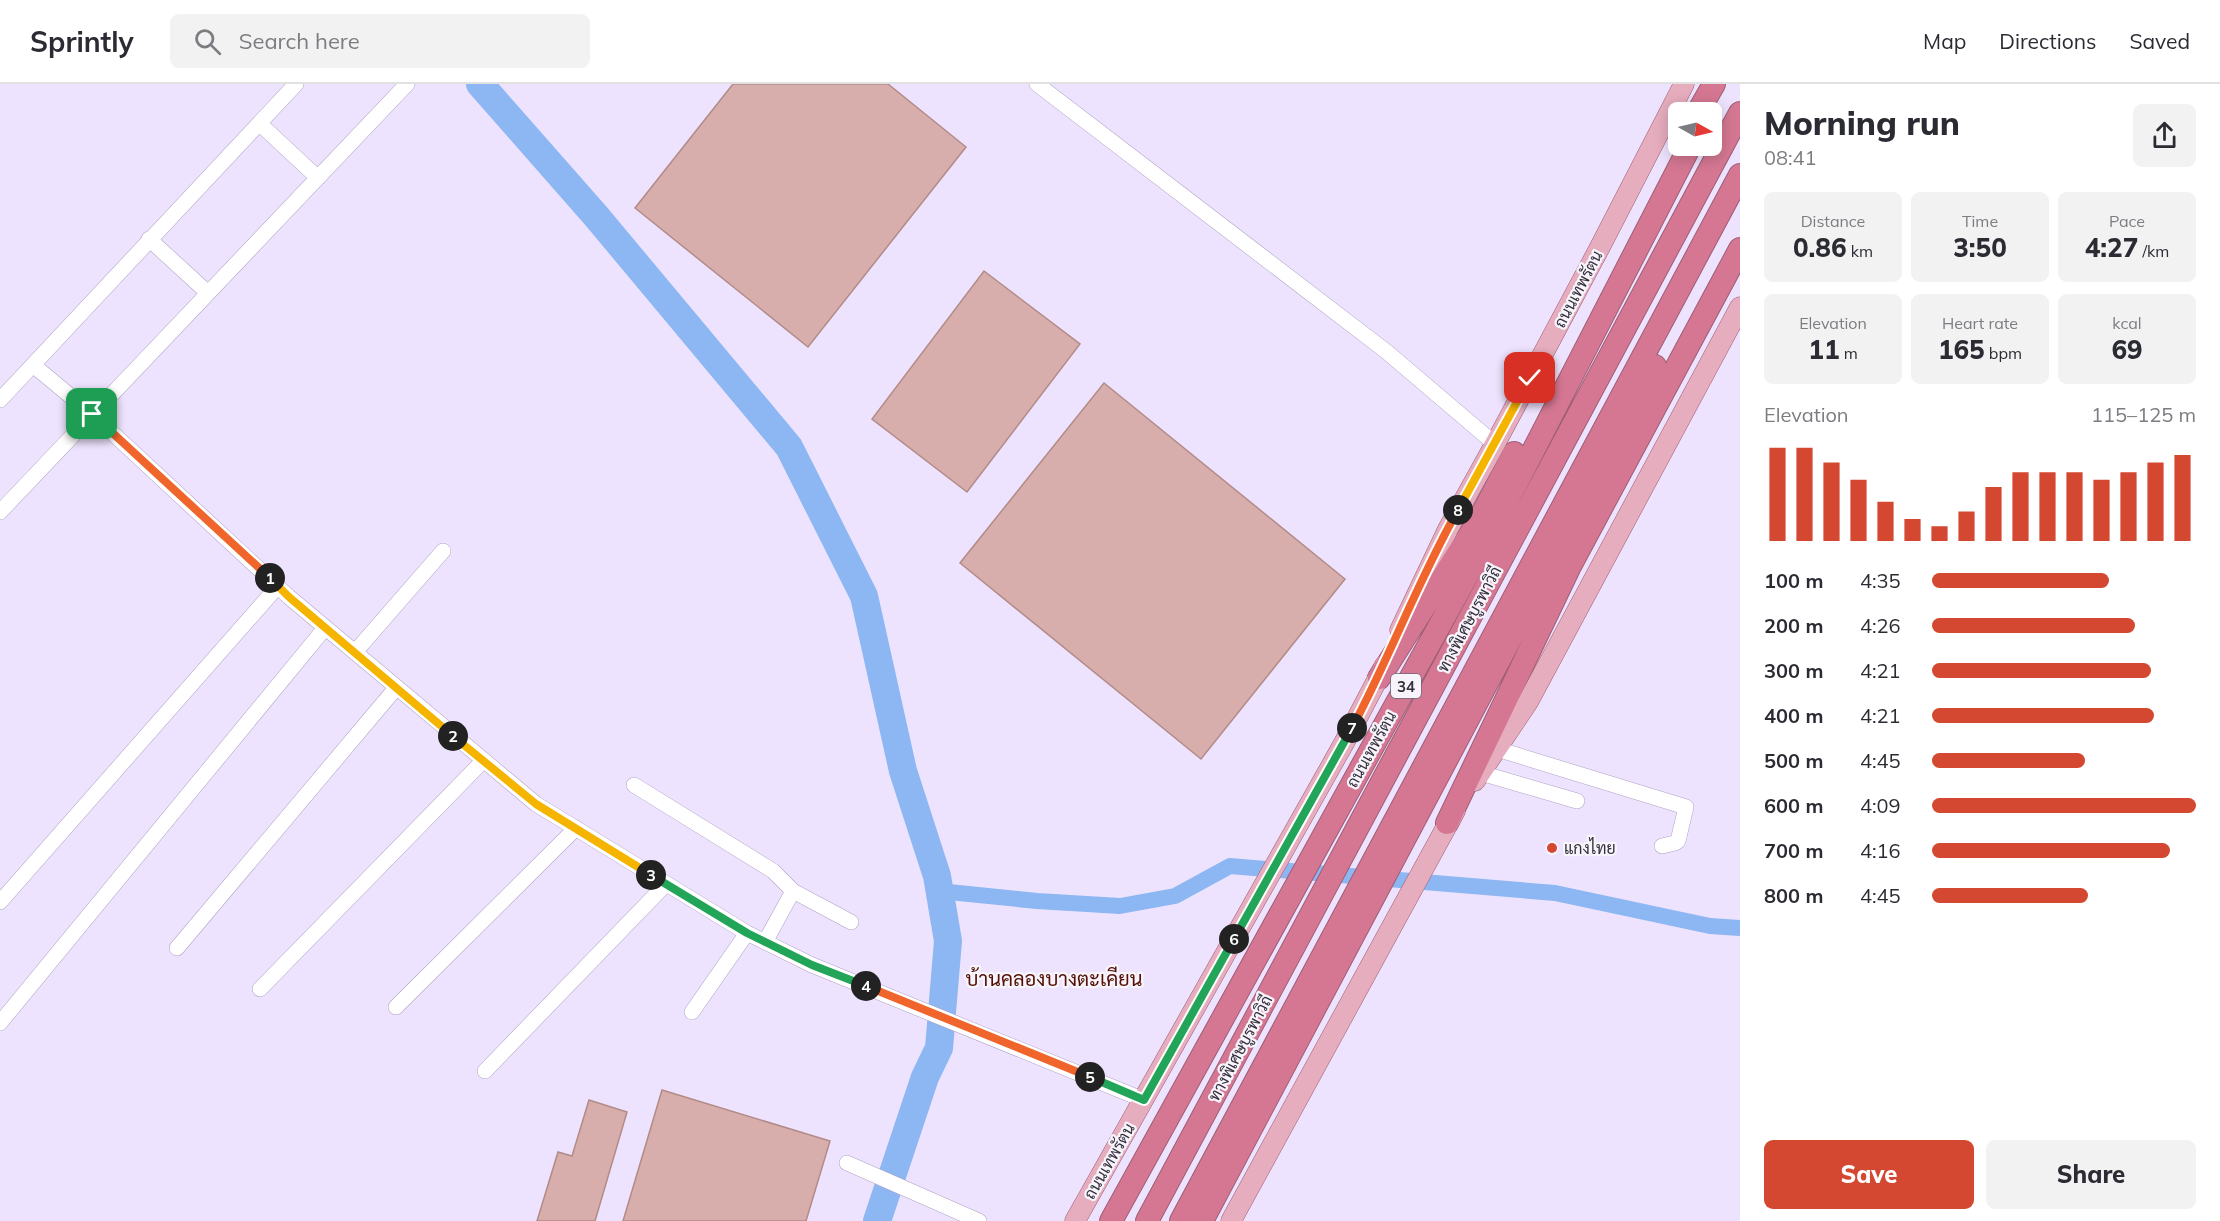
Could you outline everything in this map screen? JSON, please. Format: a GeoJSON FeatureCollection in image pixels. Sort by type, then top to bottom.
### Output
{"type":"FeatureCollection","features":[{"type":"Feature","properties":{"kind":"highway"},"geometry":{"type":"LineString","coordinates":[[1704,102],[1714,84]]}},
{"type":"Feature","properties":{"kind":"highway"},"geometry":{"type":"LineString","coordinates":[[1712,102],[1721,84]]}},
{"type":"Feature","properties":{"kind":"highway","name":"ทางพิเศษบูรพาวิถี"},"geometry":{"type":"LineString","coordinates":[[1147,1221],[1740,113]]}},
{"type":"Feature","properties":{"kind":"highway"},"geometry":{"type":"LineString","coordinates":[[1379,678],[1479,522],[1571,344],[1674,156]]}},
{"type":"Feature","properties":{"kind":"highway","name":"ถนนเทพรัตน"},"geometry":{"type":"LineString","coordinates":[[1111,1221],[1495,525],[1685,156]]}},
{"type":"Feature","properties":{"kind":"highway","name":"ทางพิเศษบูรพาวิถี"},"geometry":{"type":"LineString","coordinates":[[1181,1221],[1740,175]]}},
{"type":"Feature","properties":{"kind":"highway"},"geometry":{"type":"LineString","coordinates":[[1202,1221],[1740,206]]}},
{"type":"Feature","properties":{"kind":"highway"},"geometry":{"type":"LineString","coordinates":[[1447,823],[1570,566],[1740,249]]}},
{"type":"Feature","properties":{"kind":"main road","name":"ถนนเทพรัตน"},"geometry":{"type":"LineString","coordinates":[[1075,1221],[1379,678],[1448,529],[1684,84]]}},
{"type":"Feature","properties":{"kind":"main road"},"geometry":{"type":"LineString","coordinates":[[1231,1221],[1447,823],[1538,683],[1740,307]]}},
{"type":"Feature","properties":{"kind":"street"},"geometry":{"type":"LineString","coordinates":[[0,400],[296,84]]}},
{"type":"Feature","properties":{"kind":"street"},"geometry":{"type":"LineString","coordinates":[[0,512],[407,84]]}},
{"type":"Feature","properties":{"kind":"street"},"geometry":{"type":"LineString","coordinates":[[1037,84],[1387,352],[1495,444]]}},
{"type":"Feature","properties":{"kind":"street"},"geometry":{"type":"LineString","coordinates":[[260,124],[318,177]]}},
{"type":"Feature","properties":{"kind":"street"},"geometry":{"type":"LineString","coordinates":[[149,239],[208,292]]}},
{"type":"Feature","properties":{"kind":"street"},"geometry":{"type":"LineString","coordinates":[[33,365],[92,414],[325,628],[536,804],[747,933],[812,965],[1144,1100]]}},
{"type":"Feature","properties":{"kind":"street"},"geometry":{"type":"LineString","coordinates":[[355,652],[443,551]]}},
{"type":"Feature","properties":{"kind":"street"},"geometry":{"type":"LineString","coordinates":[[0,902],[278,586]]}},
{"type":"Feature","properties":{"kind":"street"},"geometry":{"type":"LineString","coordinates":[[0,1023],[325,628]]}},
{"type":"Feature","properties":{"kind":"street"},"geometry":{"type":"LineString","coordinates":[[177,948],[396,688]]}},
{"type":"Feature","properties":{"kind":"street"},"geometry":{"type":"LineString","coordinates":[[1497,748],[1686,807],[1678,841],[1662,846]]}},
{"type":"Feature","properties":{"kind":"street"},"geometry":{"type":"LineString","coordinates":[[260,989],[483,761]]}},
{"type":"Feature","properties":{"kind":"street"},"geometry":{"type":"LineString","coordinates":[[1480,773],[1577,801]]}},
{"type":"Feature","properties":{"kind":"street"},"geometry":{"type":"LineString","coordinates":[[634,785],[773,871],[793,891],[851,922]]}},
{"type":"Feature","properties":{"kind":"street"},"geometry":{"type":"LineString","coordinates":[[396,1007],[576,828]]}},
{"type":"Feature","properties":{"kind":"street"},"geometry":{"type":"LineString","coordinates":[[485,1071],[666,884]]}},
{"type":"Feature","properties":{"kind":"street"},"geometry":{"type":"LineString","coordinates":[[765,942],[793,891]]}},
{"type":"Feature","properties":{"kind":"street"},"geometry":{"type":"LineString","coordinates":[[692,1012],[747,933]]}},
{"type":"Feature","properties":{"kind":"street"},"geometry":{"type":"LineString","coordinates":[[847,1163],[979,1221]]}},
{"type":"Feature","properties":{"kind":"building"},"geometry":{"type":"Polygon","coordinates":[[[733,84],[888,84],[966,147],[808,347],[635,208],[733,84]]]}},
{"type":"Feature","properties":{"kind":"building"},"geometry":{"type":"Polygon","coordinates":[[[984,271],[1080,344],[967,492],[872,419],[984,271]]]}},
{"type":"Feature","properties":{"kind":"building"},"geometry":{"type":"Polygon","coordinates":[[[1104,383],[1345,579],[1201,759],[960,563],[1104,383]]]}},
{"type":"Feature","properties":{"kind":"building"},"geometry":{"type":"Polygon","coordinates":[[[662,1090],[830,1141],[806,1221],[623,1221],[662,1090]]]}},
{"type":"Feature","properties":{"kind":"building"},"geometry":{"type":"Polygon","coordinates":[[[589,1100],[627,1112],[595,1221],[537,1221],[558,1152],[572,1156],[589,1100]]]}},
{"type":"Feature","properties":{"kind":"waterway"},"geometry":{"type":"LineString","coordinates":[[480,84],[596,216],[789,447],[864,596],[903,771],[937,876],[948,941],[939,1048],[925,1077],[877,1221]]}},
{"type":"Feature","properties":{"kind":"waterway"},"geometry":{"type":"LineString","coordinates":[[939,891],[1037,901],[1120,906],[1175,896],[1230,866],[1555,893],[1710,926],[1740,928]]}},
{"type":"Feature","properties":{"kind":"place","name":"แกงไทย"},"geometry":{"type":"Point","coordinates":[1552,848]}},
{"type":"Feature","properties":{"kind":"district","name":"บ้านคลองบางตะเคียน"},"geometry":{"type":"Point","coordinates":[1054,978]}},
{"type":"Feature","properties":{"kind":"route"},"geometry":{"type":"LineString","coordinates":[[92,414],[289,597],[536,804],[747,933],[812,965],[1144,1100],[1379,678],[1448,529],[1530,378]]}}]}
